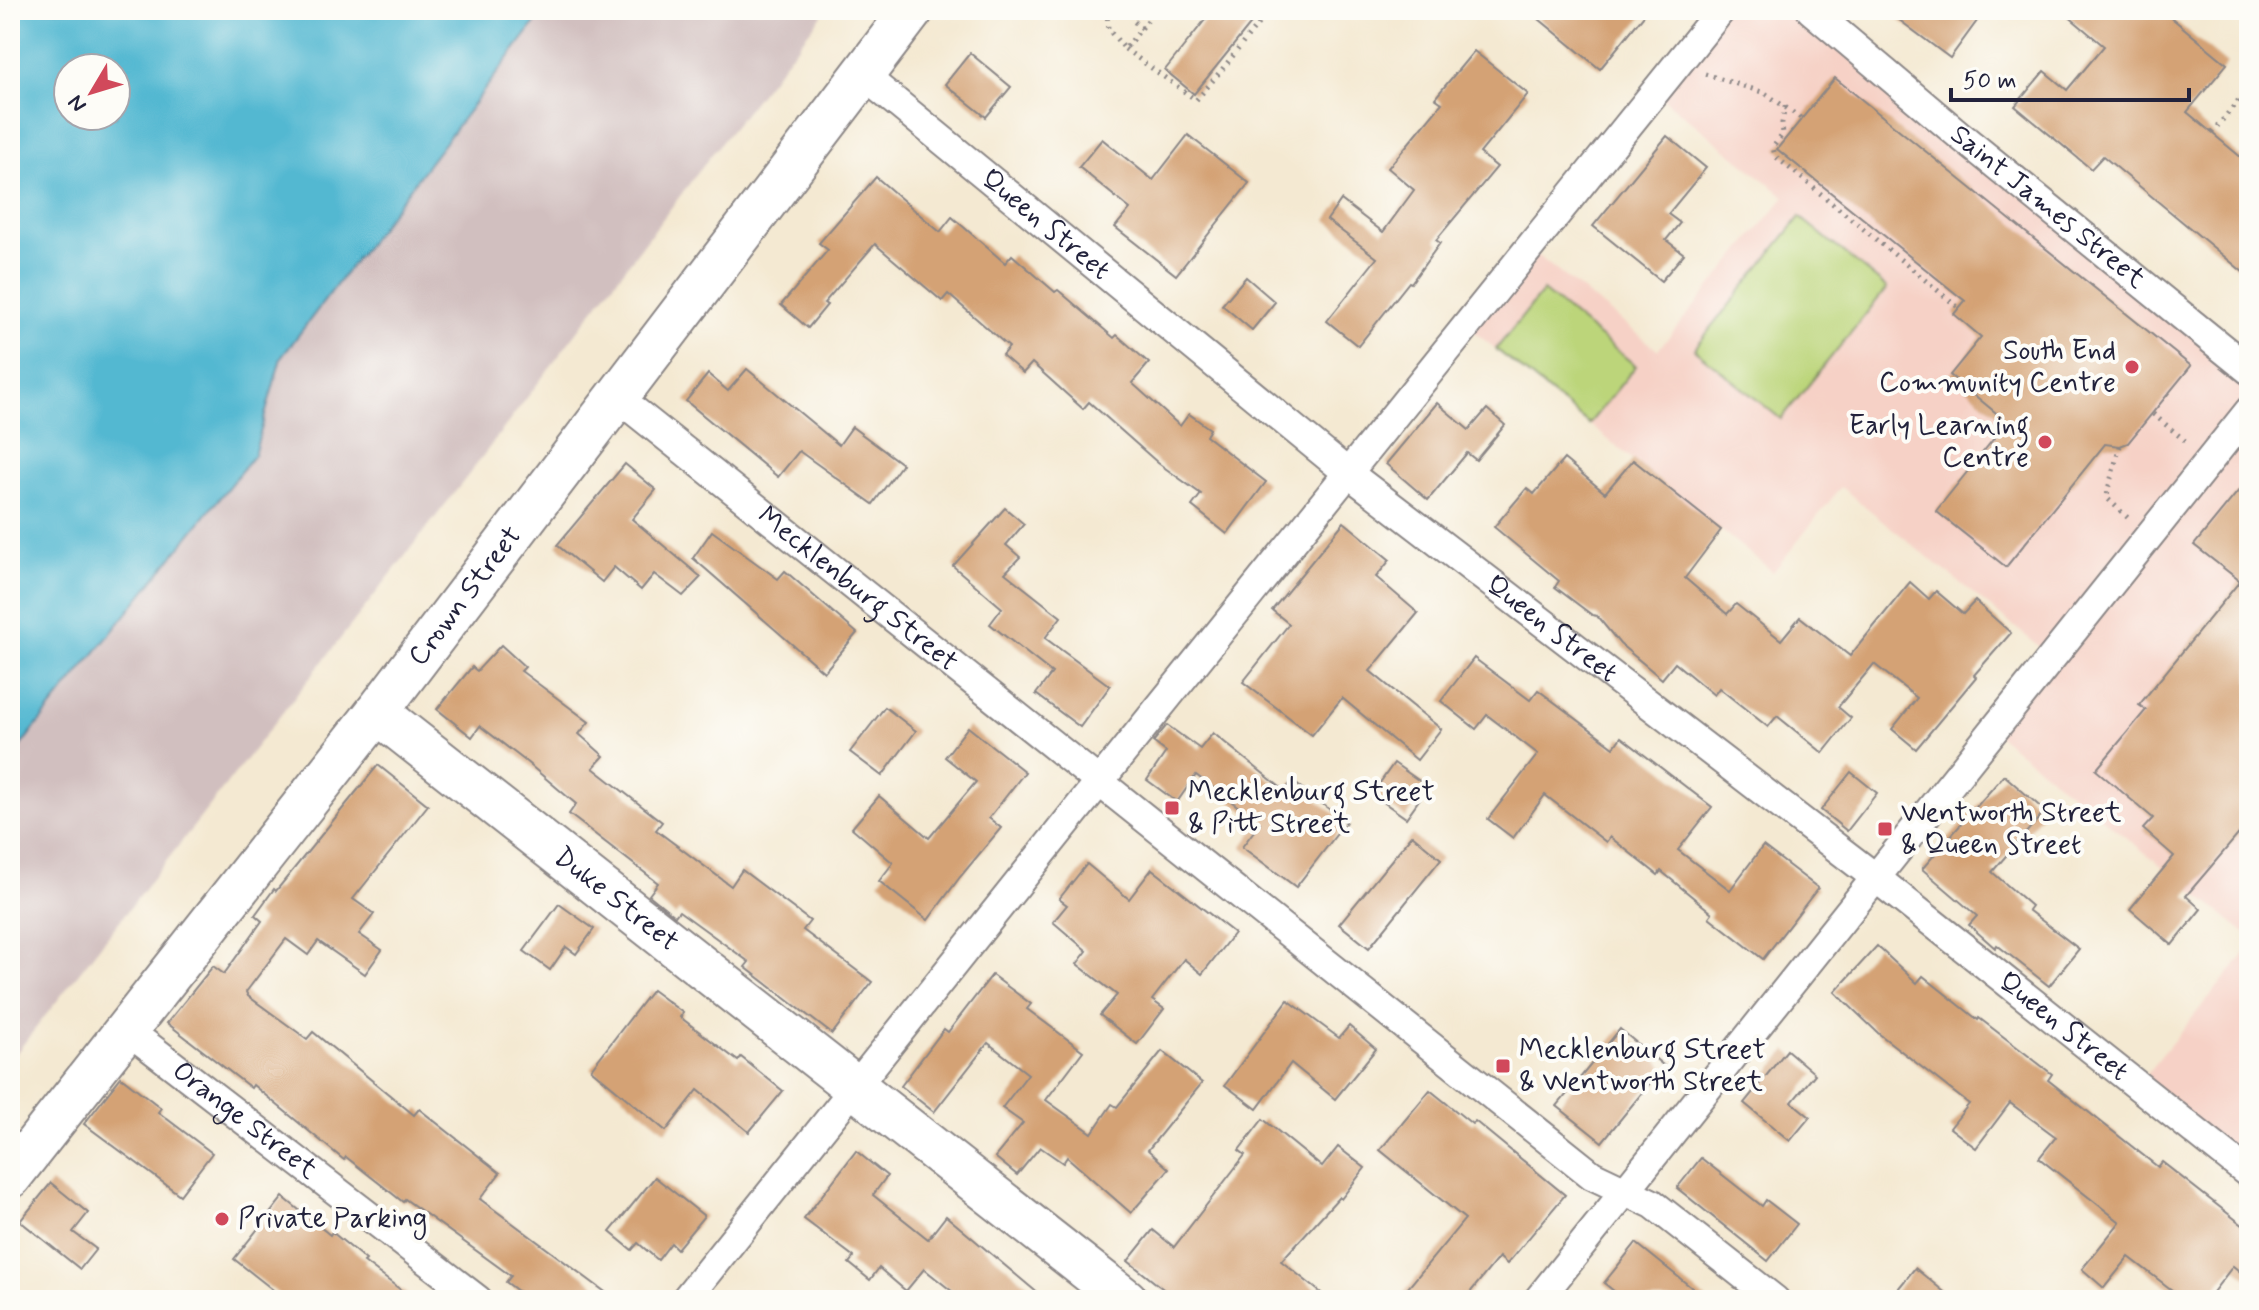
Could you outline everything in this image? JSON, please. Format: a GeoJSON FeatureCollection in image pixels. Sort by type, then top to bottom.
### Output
{"type":"FeatureCollection","features":[{"type":"Feature","properties":{"kind":"main road","name":"Crown Street"},"geometry":{"type":"LineString","coordinates":[[10,1177],[377,712],[912,10]]}},
{"type":"Feature","properties":{"kind":"main road","name":"Duke Street"},"geometry":{"type":"LineString","coordinates":[[377,712],[1126,1300]]}},
{"type":"Feature","properties":{"kind":"street"},"geometry":{"type":"LineString","coordinates":[[685,1300],[1721,10]]}},
{"type":"Feature","properties":{"kind":"street","name":"Saint James Street"},"geometry":{"type":"LineString","coordinates":[[1811,10],[1958,134],[2249,370]]}},
{"type":"Feature","properties":{"kind":"street","name":"Queen Street"},"geometry":{"type":"LineString","coordinates":[[863,75],[1348,473],[1876,878],[2249,1174]]}},
{"type":"Feature","properties":{"kind":"street","name":"Mecklenburg Street"},"geometry":{"type":"LineString","coordinates":[[617,397],[1592,1175],[1625,1191]]}},
{"type":"Feature","properties":{"kind":"street"},"geometry":{"type":"LineString","coordinates":[[1538,1300],[2249,411]]}},
{"type":"Feature","properties":{"kind":"street","name":"Orange Street"},"geometry":{"type":"LineString","coordinates":[[126,1029],[478,1300]]}},
{"type":"Feature","properties":{"kind":"street"},"geometry":{"type":"LineString","coordinates":[[1625,1191],[1653,1204],[1775,1300]]}},
{"type":"Feature","properties":{"kind":"path"},"geometry":{"type":"LineString","coordinates":[[1109,10],[1108,29],[1125,49],[1196,100],[1214,73],[1251,35],[1265,12]]}},
{"type":"Feature","properties":{"kind":"path"},"geometry":{"type":"LineString","coordinates":[[1125,49],[1156,10]]}},
{"type":"Feature","properties":{"kind":"path"},"geometry":{"type":"LineString","coordinates":[[1135,16],[1132,20],[1142,28]]}},
{"type":"Feature","properties":{"kind":"path"},"geometry":{"type":"LineString","coordinates":[[1245,31],[1251,35]]}},
{"type":"Feature","properties":{"kind":"path"},"geometry":{"type":"LineString","coordinates":[[1677,65],[1765,93],[1802,119]]}},
{"type":"Feature","properties":{"kind":"path"},"geometry":{"type":"LineString","coordinates":[[2212,133],[2249,87]]}},
{"type":"Feature","properties":{"kind":"path"},"geometry":{"type":"LineString","coordinates":[[1785,106],[1783,134],[1773,147],[1775,156],[1959,308]]}},
{"type":"Feature","properties":{"kind":"path"},"geometry":{"type":"LineString","coordinates":[[2153,414],[2209,461]]}},
{"type":"Feature","properties":{"kind":"path"},"geometry":{"type":"LineString","coordinates":[[2120,446],[2107,498],[2150,535]]}},
{"type":"Feature","properties":{"kind":"shaded area"},"geometry":{"type":"Polygon","coordinates":[[[545,10],[826,10],[708,159],[466,478],[10,1061],[10,759],[254,455],[281,359],[545,10]]]}},
{"type":"Feature","properties":{"kind":"shaded area"},"geometry":{"type":"Polygon","coordinates":[[[1721,10],[1811,10],[2249,370],[2249,936],[1993,731],[2052,657],[1841,487],[1773,572],[1467,326],[1529,249],[1658,350],[1785,197],[1655,92],[1721,10]]]}},
{"type":"Feature","properties":{"kind":"shaded area"},"geometry":{"type":"Polygon","coordinates":[[[2249,949],[2249,1174],[2137,1085],[2249,949]]]}},
{"type":"Feature","properties":{"kind":"green space"},"geometry":{"type":"Polygon","coordinates":[[[1800,217],[1887,288],[1781,419],[1694,349],[1800,217]]]}},
{"type":"Feature","properties":{"kind":"green space"},"geometry":{"type":"Polygon","coordinates":[[[1543,291],[1636,366],[1589,424],[1496,349],[1543,291]]]}},
{"type":"Feature","properties":{"kind":"water"},"geometry":{"type":"Polygon","coordinates":[[[10,10],[545,10],[281,358],[254,455],[10,759],[10,10]]]}},
{"type":"Feature","properties":{"kind":"building"},"geometry":{"type":"Polygon","coordinates":[[[1213,10],[1262,10],[1194,94],[1165,70],[1213,10]]]}},
{"type":"Feature","properties":{"kind":"building"},"geometry":{"type":"Polygon","coordinates":[[[1528,10],[1648,10],[1600,69],[1528,10]]]}},
{"type":"Feature","properties":{"kind":"building"},"geometry":{"type":"Polygon","coordinates":[[[1886,10],[1985,10],[1950,58],[1886,10]]]}},
{"type":"Feature","properties":{"kind":"building"},"geometry":{"type":"Polygon","coordinates":[[[2061,10],[2162,10],[2227,64],[2187,112],[2249,164],[2249,277],[2103,156],[2091,169],[2015,106],[2044,71],[2067,90],[2104,46],[2061,10]]]}},
{"type":"Feature","properties":{"kind":"building"},"geometry":{"type":"Polygon","coordinates":[[[1474,51],[1528,94],[1480,153],[1497,167],[1436,240],[1440,243],[1411,283],[1358,346],[1327,321],[1377,258],[1327,220],[1341,200],[1383,232],[1414,190],[1388,168],[1442,103],[1435,98],[1474,51]]]}},
{"type":"Feature","properties":{"kind":"building"},"geometry":{"type":"Polygon","coordinates":[[[970,53],[1011,87],[986,117],[945,84],[970,53]]]}},
{"type":"Feature","properties":{"kind":"building"},"geometry":{"type":"Polygon","coordinates":[[[1835,78],[2191,366],[2128,443],[2120,446],[2105,444],[2006,567],[1936,511],[2007,422],[1950,375],[1981,337],[1954,314],[1965,301],[1777,149],[1835,78]]]}},
{"type":"Feature","properties":{"kind":"building"},"geometry":{"type":"Polygon","coordinates":[[[1188,135],[1249,183],[1176,275],[1115,227],[1130,209],[1079,167],[1102,139],[1153,180],[1188,135]]]}},
{"type":"Feature","properties":{"kind":"building"},"geometry":{"type":"Polygon","coordinates":[[[1667,136],[1706,168],[1668,214],[1680,223],[1666,240],[1684,254],[1661,281],[1593,226],[1667,136]]]}},
{"type":"Feature","properties":{"kind":"building"},"geometry":{"type":"Polygon","coordinates":[[[876,177],[940,232],[952,217],[1005,263],[1012,255],[1114,338],[1117,335],[1149,363],[1132,383],[1180,426],[1189,414],[1210,429],[1206,436],[1266,482],[1227,534],[1192,506],[1201,494],[1158,463],[1089,402],[1083,409],[1032,363],[1023,373],[1002,355],[1009,347],[948,294],[942,301],[875,244],[824,303],[827,305],[808,328],[781,305],[828,250],[819,243],[876,177]]]}},
{"type":"Feature","properties":{"kind":"building"},"geometry":{"type":"Polygon","coordinates":[[[1246,277],[1275,302],[1252,330],[1222,305],[1246,277]]]}},
{"type":"Feature","properties":{"kind":"building"},"geometry":{"type":"Polygon","coordinates":[[[747,369],[839,445],[852,427],[902,464],[873,504],[799,451],[778,477],[686,401],[708,374],[728,391],[747,369]]]}},
{"type":"Feature","properties":{"kind":"building"},"geometry":{"type":"Polygon","coordinates":[[[1437,403],[1469,430],[1487,409],[1505,425],[1476,460],[1467,453],[1428,500],[1386,464],[1437,403]]]}},
{"type":"Feature","properties":{"kind":"building"},"geometry":{"type":"Polygon","coordinates":[[[1564,459],[1605,493],[1633,460],[1721,530],[1685,578],[1727,614],[1736,604],[1781,640],[1800,617],[1850,656],[1910,582],[1929,599],[1936,591],[1963,614],[1975,601],[2011,633],[1916,749],[1892,729],[1917,698],[1874,664],[1838,707],[1851,718],[1823,753],[1777,716],[1768,727],[1719,688],[1714,695],[1675,663],[1662,679],[1620,644],[1597,616],[1555,587],[1559,581],[1494,527],[1527,488],[1534,494],[1564,459]]]}},
{"type":"Feature","properties":{"kind":"building"},"geometry":{"type":"Polygon","coordinates":[[[625,464],[656,490],[632,519],[701,577],[683,596],[654,574],[641,590],[614,567],[602,582],[557,545],[625,464]]]}},
{"type":"Feature","properties":{"kind":"building"},"geometry":{"type":"Polygon","coordinates":[[[2249,478],[2249,822],[2186,896],[2201,909],[2172,945],[2130,909],[2174,856],[2143,829],[2153,818],[2096,770],[2146,710],[2139,705],[2240,581],[2194,545],[2249,478]]]}},
{"type":"Feature","properties":{"kind":"building"},"geometry":{"type":"Polygon","coordinates":[[[1005,508],[1024,524],[1006,545],[1020,557],[1005,573],[1061,617],[1045,638],[1110,686],[1080,727],[1036,694],[1052,673],[990,624],[1002,608],[953,566],[1005,508]]]}},
{"type":"Feature","properties":{"kind":"building"},"geometry":{"type":"Polygon","coordinates":[[[1344,522],[1390,560],[1376,577],[1418,613],[1370,671],[1441,729],[1417,760],[1342,698],[1312,735],[1243,682],[1289,624],[1272,610],[1344,522]]]}},
{"type":"Feature","properties":{"kind":"building"},"geometry":{"type":"Polygon","coordinates":[[[712,531],[778,579],[785,571],[857,633],[824,672],[693,558],[712,531]]]}},
{"type":"Feature","properties":{"kind":"building"},"geometry":{"type":"Polygon","coordinates":[[[501,645],[525,667],[521,671],[589,722],[579,734],[604,756],[593,768],[662,822],[656,830],[731,886],[742,870],[810,921],[803,930],[872,982],[832,1034],[745,967],[749,962],[679,911],[675,916],[649,895],[658,883],[569,814],[576,804],[524,760],[480,726],[472,737],[437,709],[472,667],[477,671],[501,645]]]}},
{"type":"Feature","properties":{"kind":"building"},"geometry":{"type":"Polygon","coordinates":[[[1474,658],[1530,700],[1538,690],[1614,747],[1621,737],[1712,807],[1678,850],[1730,890],[1763,846],[1818,888],[1763,959],[1709,917],[1712,913],[1661,871],[1658,875],[1610,837],[1606,842],[1545,795],[1513,838],[1488,819],[1538,754],[1487,715],[1476,729],[1441,701],[1474,658]]]}},
{"type":"Feature","properties":{"kind":"building"},"geometry":{"type":"Polygon","coordinates":[[[885,707],[916,731],[882,776],[850,752],[885,707]]]}},
{"type":"Feature","properties":{"kind":"building"},"geometry":{"type":"Polygon","coordinates":[[[1167,725],[1200,749],[1213,733],[1285,791],[1292,781],[1346,822],[1296,887],[1242,847],[1260,823],[1196,775],[1177,802],[1147,780],[1166,752],[1153,742],[1167,725]]]}},
{"type":"Feature","properties":{"kind":"building"},"geometry":{"type":"Polygon","coordinates":[[[968,727],[1025,772],[989,818],[1001,828],[928,920],[879,881],[893,863],[852,828],[879,796],[929,838],[976,782],[945,757],[968,727]]]}},
{"type":"Feature","properties":{"kind":"building"},"geometry":{"type":"Polygon","coordinates":[[[1394,763],[1428,787],[1406,818],[1372,794],[1394,763]]]}},
{"type":"Feature","properties":{"kind":"building"},"geometry":{"type":"Polygon","coordinates":[[[378,765],[428,805],[353,899],[374,914],[359,934],[382,950],[365,974],[318,941],[308,955],[286,939],[246,992],[307,1039],[313,1032],[414,1115],[419,1109],[500,1173],[480,1199],[616,1300],[530,1300],[506,1282],[511,1276],[405,1199],[403,1202],[346,1157],[344,1160],[253,1085],[251,1088],[167,1023],[213,966],[224,974],[262,921],[255,915],[274,889],[276,891],[378,765]]]}},
{"type":"Feature","properties":{"kind":"building"},"geometry":{"type":"Polygon","coordinates":[[[1851,772],[1877,793],[1847,831],[1821,810],[1851,772]]]}},
{"type":"Feature","properties":{"kind":"building"},"geometry":{"type":"Polygon","coordinates":[[[2004,775],[2045,811],[1992,872],[2031,906],[2028,910],[2079,949],[2049,986],[1997,945],[1995,948],[1969,925],[1977,916],[1922,869],[2004,775]]]}},
{"type":"Feature","properties":{"kind":"building"},"geometry":{"type":"Polygon","coordinates":[[[1412,835],[1441,859],[1369,948],[1339,924],[1412,835]]]}},
{"type":"Feature","properties":{"kind":"building"},"geometry":{"type":"Polygon","coordinates":[[[1087,864],[1129,899],[1152,869],[1234,933],[1202,974],[1184,959],[1152,1000],[1164,1009],[1137,1044],[1100,1015],[1117,995],[1077,964],[1087,951],[1053,922],[1067,905],[1059,899],[1087,864]]]}},
{"type":"Feature","properties":{"kind":"building"},"geometry":{"type":"Polygon","coordinates":[[[559,904],[594,929],[576,954],[566,947],[550,970],[524,951],[559,904]]]}},
{"type":"Feature","properties":{"kind":"building"},"geometry":{"type":"Polygon","coordinates":[[[1877,946],[1917,983],[1923,976],[2052,1074],[2048,1080],[2158,1167],[2162,1162],[2249,1230],[2249,1279],[2233,1266],[2207,1300],[2185,1300],[2129,1257],[2104,1288],[2082,1269],[2120,1222],[2039,1158],[2056,1137],[2010,1103],[1976,1148],[1950,1128],[1969,1104],[1878,1033],[1835,992],[1877,946]]]}},
{"type":"Feature","properties":{"kind":"building"},"geometry":{"type":"Polygon","coordinates":[[[992,975],[1031,1004],[1027,1009],[1083,1051],[1046,1100],[1092,1133],[1112,1104],[1117,1107],[1162,1051],[1202,1083],[1148,1150],[1169,1169],[1131,1213],[1067,1157],[1063,1163],[1040,1147],[1017,1175],[995,1157],[1023,1123],[1002,1108],[1028,1074],[988,1043],[934,1112],[901,1086],[944,1029],[948,1032],[992,975]]]}},
{"type":"Feature","properties":{"kind":"building"},"geometry":{"type":"Polygon","coordinates":[[[652,990],[683,1013],[680,1017],[738,1061],[741,1057],[783,1091],[749,1132],[698,1090],[666,1131],[591,1069],[652,990]]]}},
{"type":"Feature","properties":{"kind":"building"},"geometry":{"type":"Polygon","coordinates":[[[1288,1000],[1339,1038],[1349,1026],[1376,1049],[1335,1099],[1291,1063],[1257,1109],[1225,1085],[1288,1000]]]}},
{"type":"Feature","properties":{"kind":"building"},"geometry":{"type":"Polygon","coordinates":[[[1620,1029],[1664,1066],[1602,1142],[1557,1106],[1620,1029]]]}},
{"type":"Feature","properties":{"kind":"building"},"geometry":{"type":"Polygon","coordinates":[[[1787,1050],[1815,1074],[1792,1102],[1810,1117],[1790,1141],[1744,1103],[1787,1050]]]}},
{"type":"Feature","properties":{"kind":"building"},"geometry":{"type":"Polygon","coordinates":[[[121,1077],[161,1108],[158,1112],[212,1153],[180,1195],[84,1124],[121,1077]]]}},
{"type":"Feature","properties":{"kind":"building"},"geometry":{"type":"Polygon","coordinates":[[[1430,1090],[1472,1124],[1475,1121],[1565,1195],[1507,1264],[1499,1257],[1464,1300],[1398,1300],[1465,1219],[1380,1150],[1430,1090]]]}},
{"type":"Feature","properties":{"kind":"building"},"geometry":{"type":"Polygon","coordinates":[[[1263,1119],[1322,1167],[1338,1147],[1365,1168],[1341,1199],[1339,1197],[1281,1261],[1330,1300],[1177,1300],[1128,1261],[1153,1230],[1174,1247],[1245,1155],[1239,1150],[1263,1119]]]}},
{"type":"Feature","properties":{"kind":"building"},"geometry":{"type":"Polygon","coordinates":[[[856,1151],[887,1176],[873,1195],[928,1239],[946,1216],[1046,1300],[963,1300],[924,1269],[906,1291],[879,1268],[870,1280],[849,1263],[854,1257],[804,1219],[856,1151]]]}},
{"type":"Feature","properties":{"kind":"building"},"geometry":{"type":"Polygon","coordinates":[[[1701,1158],[1762,1206],[1766,1200],[1797,1224],[1768,1261],[1677,1188],[1701,1158]]]}},
{"type":"Feature","properties":{"kind":"building"},"geometry":{"type":"Polygon","coordinates":[[[655,1177],[704,1216],[677,1249],[671,1243],[658,1260],[638,1243],[632,1250],[610,1232],[655,1177]]]}},
{"type":"Feature","properties":{"kind":"building"},"geometry":{"type":"Polygon","coordinates":[[[51,1183],[88,1213],[73,1232],[96,1249],[80,1269],[20,1221],[51,1183]]]}},
{"type":"Feature","properties":{"kind":"building"},"geometry":{"type":"Polygon","coordinates":[[[283,1197],[330,1235],[332,1232],[366,1260],[364,1262],[414,1300],[286,1300],[234,1259],[283,1197]]]}},
{"type":"Feature","properties":{"kind":"building"},"geometry":{"type":"Polygon","coordinates":[[[1636,1243],[1707,1300],[1625,1300],[1604,1283],[1636,1243]]]}},
{"type":"Feature","properties":{"kind":"building"},"geometry":{"type":"Polygon","coordinates":[[[1915,1268],[1954,1300],[1889,1300],[1915,1268]]]}},
{"type":"Feature","properties":{"kind":"place","name":"South End Community Centre"},"geometry":{"type":"Point","coordinates":[2132,367]}},
{"type":"Feature","properties":{"kind":"place","name":"Early Learning Centre"},"geometry":{"type":"Point","coordinates":[2045,442]}},
{"type":"Feature","properties":{"kind":"place","name":"Mecklenburg Street & Pitt Street"},"geometry":{"type":"Point","coordinates":[1172,808]}},
{"type":"Feature","properties":{"kind":"place","name":"Wentworth Street & Queen Street"},"geometry":{"type":"Point","coordinates":[1885,829]}},
{"type":"Feature","properties":{"kind":"place","name":"Mecklenburg Street & Wentworth Street"},"geometry":{"type":"Point","coordinates":[1503,1066]}},
{"type":"Feature","properties":{"kind":"place","name":"Private Parking"},"geometry":{"type":"Point","coordinates":[222,1219]}}]}
